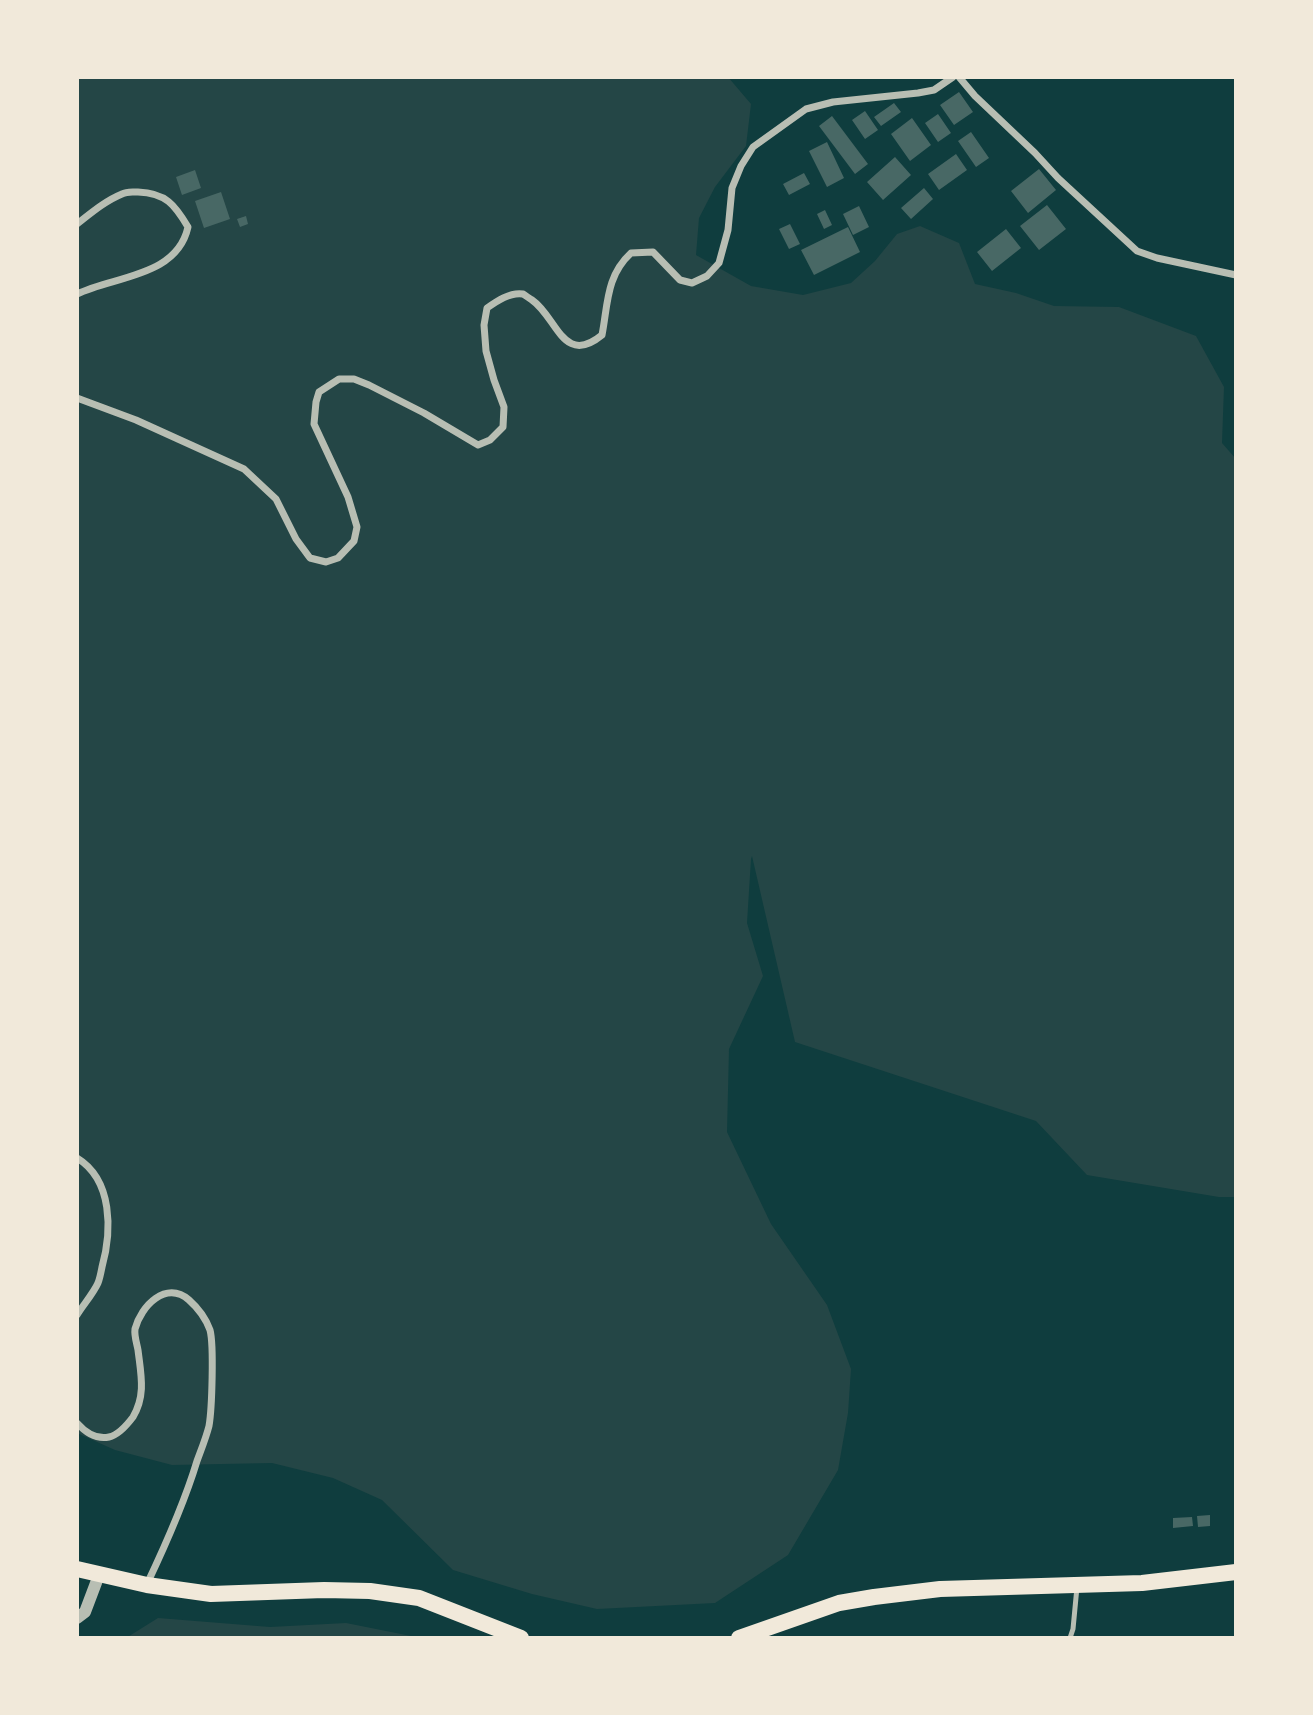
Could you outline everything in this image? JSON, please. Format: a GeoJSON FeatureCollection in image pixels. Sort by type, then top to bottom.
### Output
{"type":"FeatureCollection","features":[{"type":"Feature","properties":{"kind":"main road"},"geometry":{"type":"LineString","coordinates":[[77,1570],[147,1585],[211,1594],[324,1590],[370,1591],[419,1598],[522,1638]]}},
{"type":"Feature","properties":{"kind":"main road"},"geometry":{"type":"LineString","coordinates":[[739,1638],[839,1603],[940,1589],[1142,1583],[1236,1572]]}},
{"type":"Feature","properties":{"kind":"street"},"geometry":{"type":"LineString","coordinates":[[959,77],[1058,178],[1137,251],[1236,275]]}},
{"type":"Feature","properties":{"kind":"street"},"geometry":{"type":"LineString","coordinates":[[77,398],[136,420],[244,469],[276,499],[296,539],[310,558],[326,562],[338,558],[354,541],[357,527],[348,497],[314,424],[319,392],[339,379],[354,379],[424,413],[478,445],[490,440],[503,427],[503,407],[486,351],[484,324],[487,308],[499,299],[524,294],[539,304],[555,330],[569,343],[583,345],[596,340],[602,335],[613,274],[631,253],[653,252],[680,280],[692,283],[707,276],[719,263],[727,230],[732,188],[753,147],[806,109],[861,98],[934,90],[949,78]]}},
{"type":"Feature","properties":{"kind":"street"},"geometry":{"type":"LineString","coordinates":[[77,224],[99,206],[125,192],[144,192],[171,202],[188,227],[176,252],[162,263],[142,273],[90,288],[77,295]]}},
{"type":"Feature","properties":{"kind":"street"},"geometry":{"type":"LineString","coordinates":[[77,1158],[87,1164],[100,1183],[110,1224],[107,1251],[98,1283],[77,1315]]}},
{"type":"Feature","properties":{"kind":"street"},"geometry":{"type":"LineString","coordinates":[[77,1423],[85,1432],[98,1437],[111,1437],[127,1425],[137,1409],[142,1396],[135,1331],[149,1303],[158,1296],[169,1293],[183,1295],[197,1307],[210,1332],[212,1371],[209,1426],[172,1531],[147,1585]]}},
{"type":"Feature","properties":{"kind":"street"},"geometry":{"type":"LineString","coordinates":[[77,1618],[85,1612],[99,1575]]}},
{"type":"Feature","properties":{"kind":"lane"},"geometry":{"type":"LineString","coordinates":[[1070,1638],[1078,1584]]}},
{"type":"Feature","properties":{"kind":"shaded area"},"geometry":{"type":"Polygon","coordinates":[[[77,77],[728,77],[751,104],[746,146],[715,187],[699,218],[696,255],[751,286],[803,295],[851,283],[875,261],[897,234],[920,226],[959,243],[975,284],[1016,293],[1054,306],[1119,307],[1196,336],[1224,387],[1222,443],[1236,459],[1236,1197],[1219,1197],[1087,1175],[1036,1121],[795,1042],[752,856],[747,923],[763,976],[729,1049],[727,1132],[771,1224],[827,1305],[851,1369],[848,1413],[838,1470],[788,1555],[715,1603],[597,1609],[532,1594],[453,1570],[382,1500],[333,1478],[272,1463],[172,1465],[115,1450],[77,1433],[77,77]]]}},
{"type":"Feature","properties":{"kind":"shaded area"},"geometry":{"type":"Polygon","coordinates":[[[158,1618],[270,1627],[346,1623],[421,1638],[126,1638],[158,1618]]]}},
{"type":"Feature","properties":{"kind":"building"},"geometry":{"type":"Polygon","coordinates":[[[959,92],[973,112],[954,125],[940,105],[959,92]]]}},
{"type":"Feature","properties":{"kind":"building"},"geometry":{"type":"Polygon","coordinates":[[[894,103],[901,112],[881,126],[874,117],[894,103]]]}},
{"type":"Feature","properties":{"kind":"building"},"geometry":{"type":"Polygon","coordinates":[[[865,111],[878,130],[865,139],[852,120],[865,111]]]}},
{"type":"Feature","properties":{"kind":"building"},"geometry":{"type":"Polygon","coordinates":[[[938,114],[951,133],[938,142],[925,123],[938,114]]]}},
{"type":"Feature","properties":{"kind":"building"},"geometry":{"type":"Polygon","coordinates":[[[832,116],[868,164],[855,174],[819,126],[832,116]]]}},
{"type":"Feature","properties":{"kind":"building"},"geometry":{"type":"Polygon","coordinates":[[[912,118],[931,145],[910,161],[891,134],[912,118]]]}},
{"type":"Feature","properties":{"kind":"building"},"geometry":{"type":"Polygon","coordinates":[[[971,132],[989,158],[976,167],[958,141],[971,132]]]}},
{"type":"Feature","properties":{"kind":"building"},"geometry":{"type":"Polygon","coordinates":[[[827,142],[844,178],[827,187],[809,151],[827,142]]]}},
{"type":"Feature","properties":{"kind":"building"},"geometry":{"type":"Polygon","coordinates":[[[956,154],[967,170],[939,190],[928,174],[956,154]]]}},
{"type":"Feature","properties":{"kind":"building"},"geometry":{"type":"Polygon","coordinates":[[[895,157],[911,175],[883,200],[867,182],[895,157]]]}},
{"type":"Feature","properties":{"kind":"building"},"geometry":{"type":"Polygon","coordinates":[[[1039,169],[1056,190],[1028,213],[1011,191],[1039,169]]]}},
{"type":"Feature","properties":{"kind":"building"},"geometry":{"type":"Polygon","coordinates":[[[195,170],[201,188],[182,195],[176,177],[195,170]]]}},
{"type":"Feature","properties":{"kind":"building"},"geometry":{"type":"Polygon","coordinates":[[[804,173],[810,184],[789,195],[783,184],[804,173]]]}},
{"type":"Feature","properties":{"kind":"building"},"geometry":{"type":"Polygon","coordinates":[[[924,188],[933,199],[911,219],[901,208],[924,188]]]}},
{"type":"Feature","properties":{"kind":"building"},"geometry":{"type":"Polygon","coordinates":[[[221,192],[230,219],[204,228],[195,201],[221,192]]]}},
{"type":"Feature","properties":{"kind":"building"},"geometry":{"type":"Polygon","coordinates":[[[1047,205],[1066,229],[1039,250],[1020,226],[1047,205]]]}},
{"type":"Feature","properties":{"kind":"building"},"geometry":{"type":"Polygon","coordinates":[[[859,206],[869,227],[853,235],[843,214],[859,206]]]}},
{"type":"Feature","properties":{"kind":"building"},"geometry":{"type":"Polygon","coordinates":[[[825,210],[832,225],[824,229],[817,214],[825,210]]]}},
{"type":"Feature","properties":{"kind":"building"},"geometry":{"type":"Polygon","coordinates":[[[246,216],[248,224],[240,227],[237,219],[246,216]]]}},
{"type":"Feature","properties":{"kind":"building"},"geometry":{"type":"Polygon","coordinates":[[[790,224],[800,244],[789,249],[779,229],[790,224]]]}},
{"type":"Feature","properties":{"kind":"building"},"geometry":{"type":"Polygon","coordinates":[[[848,227],[860,252],[814,275],[801,250],[848,227]]]}},
{"type":"Feature","properties":{"kind":"building"},"geometry":{"type":"Polygon","coordinates":[[[1006,229],[1021,248],[992,271],[977,252],[1006,229]]]}},
{"type":"Feature","properties":{"kind":"building"},"geometry":{"type":"Polygon","coordinates":[[[1210,1515],[1210,1526],[1198,1527],[1197,1516],[1210,1515]]]}},
{"type":"Feature","properties":{"kind":"building"},"geometry":{"type":"Polygon","coordinates":[[[1192,1517],[1193,1526],[1173,1528],[1173,1518],[1192,1517]]]}}]}
